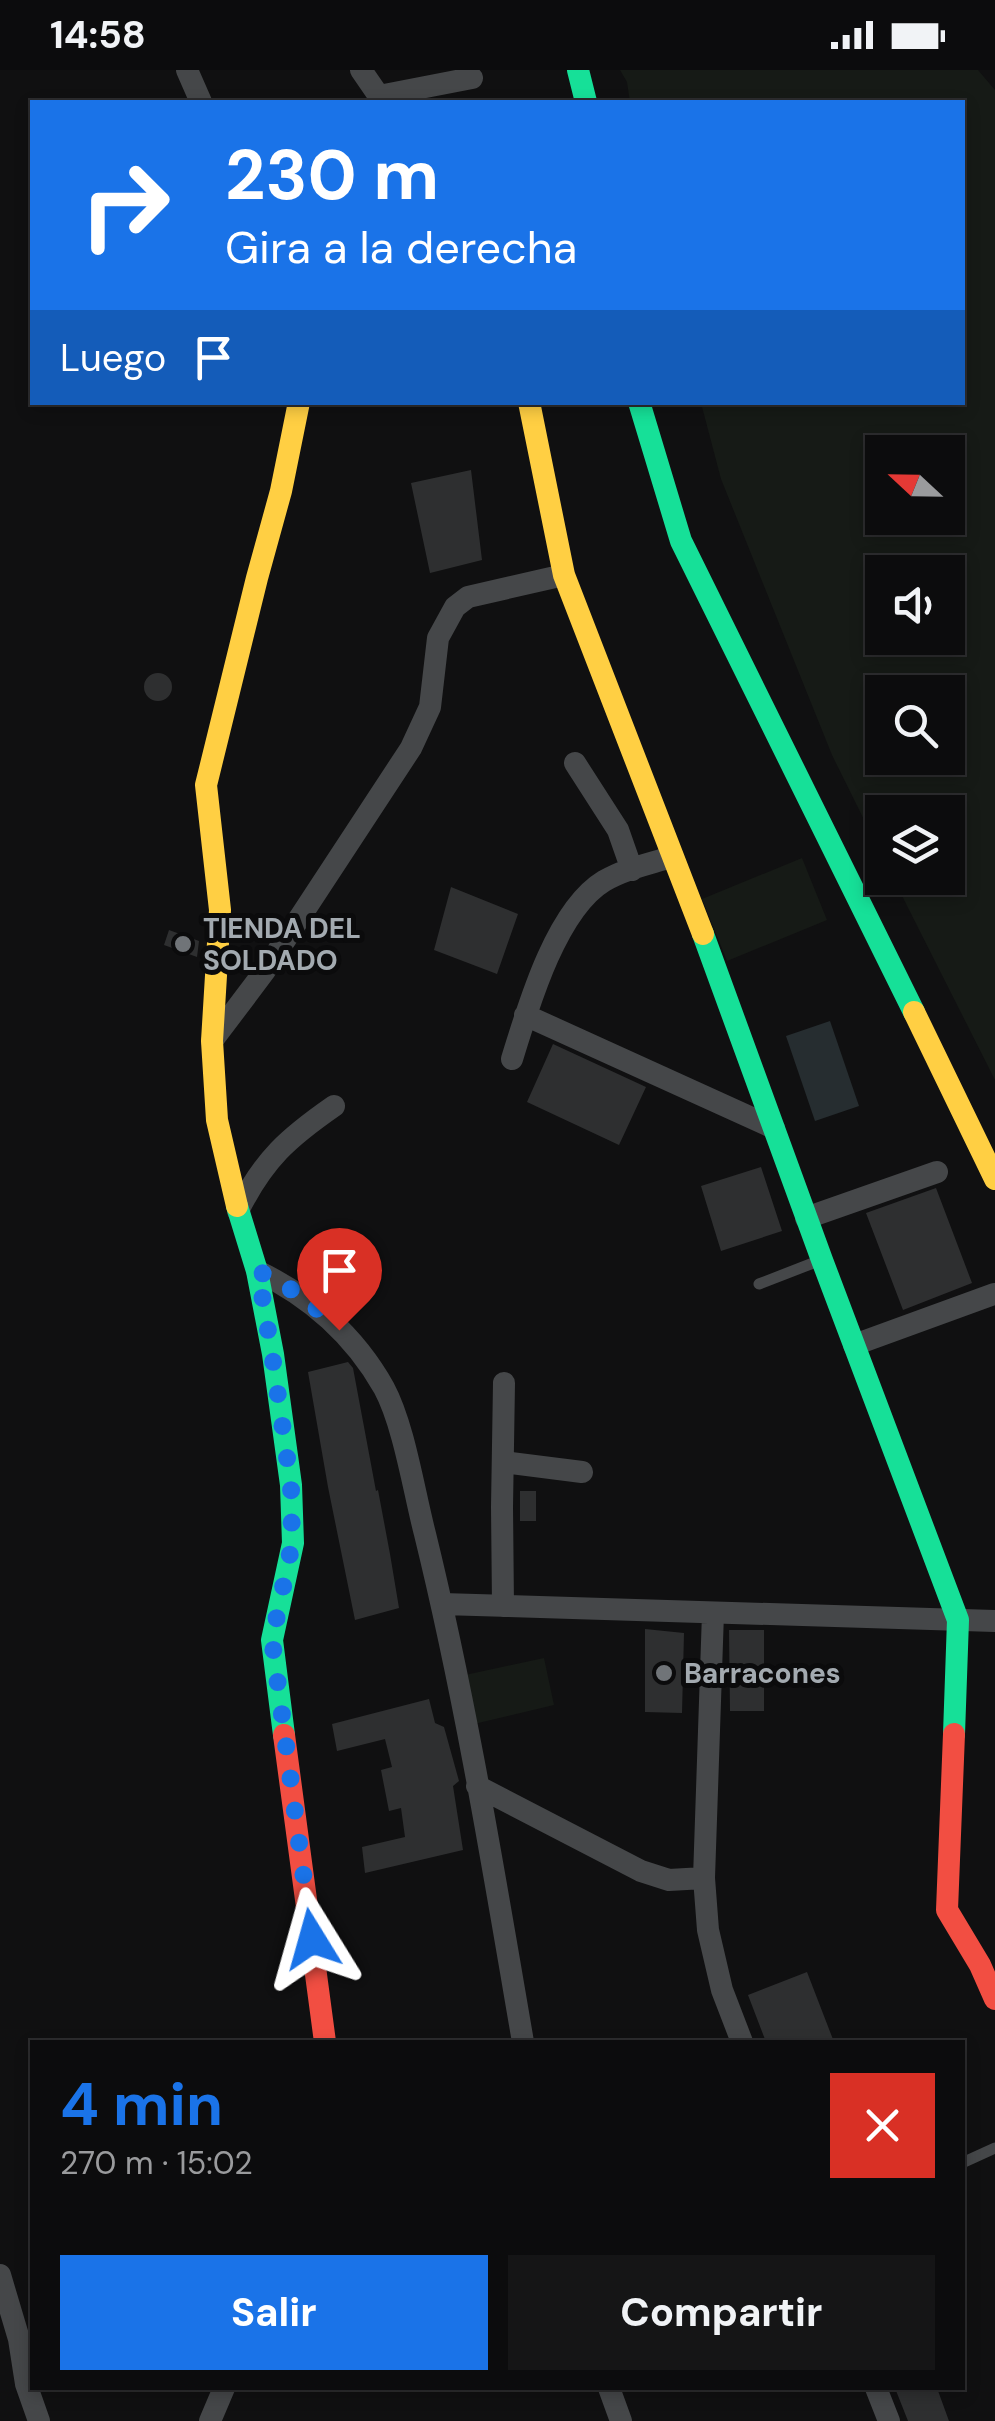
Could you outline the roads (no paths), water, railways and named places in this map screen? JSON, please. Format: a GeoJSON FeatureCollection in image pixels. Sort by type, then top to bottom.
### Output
{"type":"FeatureCollection","features":[{"type":"Feature","properties":{"kind":"street"},"geometry":{"type":"LineString","coordinates":[[187,70],[200,100]]}},
{"type":"Feature","properties":{"kind":"street"},"geometry":{"type":"LineString","coordinates":[[361,70],[381,99],[472,78]]}},
{"type":"Feature","properties":{"kind":"street"},"geometry":{"type":"LineString","coordinates":[[578,70],[586,100]]}},
{"type":"Feature","properties":{"kind":"street"},"geometry":{"type":"LineString","coordinates":[[298,405],[281,491],[206,786],[220,910],[212,1041],[217,1120],[238,1211],[258,1271],[291,1485],[292,1544],[272,1640],[323,2040]]}},
{"type":"Feature","properties":{"kind":"street"},"geometry":{"type":"LineString","coordinates":[[530,405],[564,575],[705,940],[958,1620],[946,1910],[980,1964],[995,1998]]}},
{"type":"Feature","properties":{"kind":"street"},"geometry":{"type":"LineString","coordinates":[[640,405],[680,541],[995,1179]]}},
{"type":"Feature","properties":{"kind":"street"},"geometry":{"type":"LineString","coordinates":[[212,1041],[264,972],[411,748],[430,707],[438,638],[455,607],[468,597],[564,575]]}},
{"type":"Feature","properties":{"kind":"street"},"geometry":{"type":"LineString","coordinates":[[575,762],[618,830],[632,870]]}},
{"type":"Feature","properties":{"kind":"street"},"geometry":{"type":"LineString","coordinates":[[512,1059],[525,1016],[561,930],[584,897],[606,880],[670,857]]}},
{"type":"Feature","properties":{"kind":"street"},"geometry":{"type":"LineString","coordinates":[[525,1016],[774,1128]]}},
{"type":"Feature","properties":{"kind":"street"},"geometry":{"type":"LineString","coordinates":[[238,1211],[273,1154],[334,1106]]}},
{"type":"Feature","properties":{"kind":"street"},"geometry":{"type":"LineString","coordinates":[[806,1218],[937,1172]]}},
{"type":"Feature","properties":{"kind":"street"},"geometry":{"type":"LineString","coordinates":[[258,1271],[316,1306],[366,1358],[386,1391],[399,1428],[442,1604],[523,2040]]}},
{"type":"Feature","properties":{"kind":"street"},"geometry":{"type":"LineString","coordinates":[[854,1345],[994,1294]]}},
{"type":"Feature","properties":{"kind":"street"},"geometry":{"type":"LineString","coordinates":[[503,1606],[504,1384]]}},
{"type":"Feature","properties":{"kind":"street"},"geometry":{"type":"LineString","coordinates":[[503,1462],[582,1472]]}},
{"type":"Feature","properties":{"kind":"street"},"geometry":{"type":"LineString","coordinates":[[442,1604],[995,1621]]}},
{"type":"Feature","properties":{"kind":"street"},"geometry":{"type":"LineString","coordinates":[[713,1612],[704,1878],[708,1930],[722,1990],[741,2040]]}},
{"type":"Feature","properties":{"kind":"street"},"geometry":{"type":"LineString","coordinates":[[477,1786],[641,1871],[669,1880],[704,1878]]}},
{"type":"Feature","properties":{"kind":"street"},"geometry":{"type":"LineString","coordinates":[[0,2275],[19,2338],[26,2384],[39,2421]]}},
{"type":"Feature","properties":{"kind":"street"},"geometry":{"type":"LineString","coordinates":[[210,2421],[223,2390]]}},
{"type":"Feature","properties":{"kind":"street"},"geometry":{"type":"LineString","coordinates":[[611,2390],[620,2421]]}},
{"type":"Feature","properties":{"kind":"street"},"geometry":{"type":"LineString","coordinates":[[877,2390],[889,2421]]}},
{"type":"Feature","properties":{"kind":"lane"},"geometry":{"type":"LineString","coordinates":[[760,1284],[822,1260]]}},
{"type":"Feature","properties":{"kind":"lane"},"geometry":{"type":"LineString","coordinates":[[965,2162],[995,2148]]}},
{"type":"Feature","properties":{"kind":"place","name":"TIENDA DEL SOLDADO"},"geometry":{"type":"Point","coordinates":[183,944]}},
{"type":"Feature","properties":{"kind":"place","name":"Barracones"},"geometry":{"type":"Point","coordinates":[664,1673]}}]}
